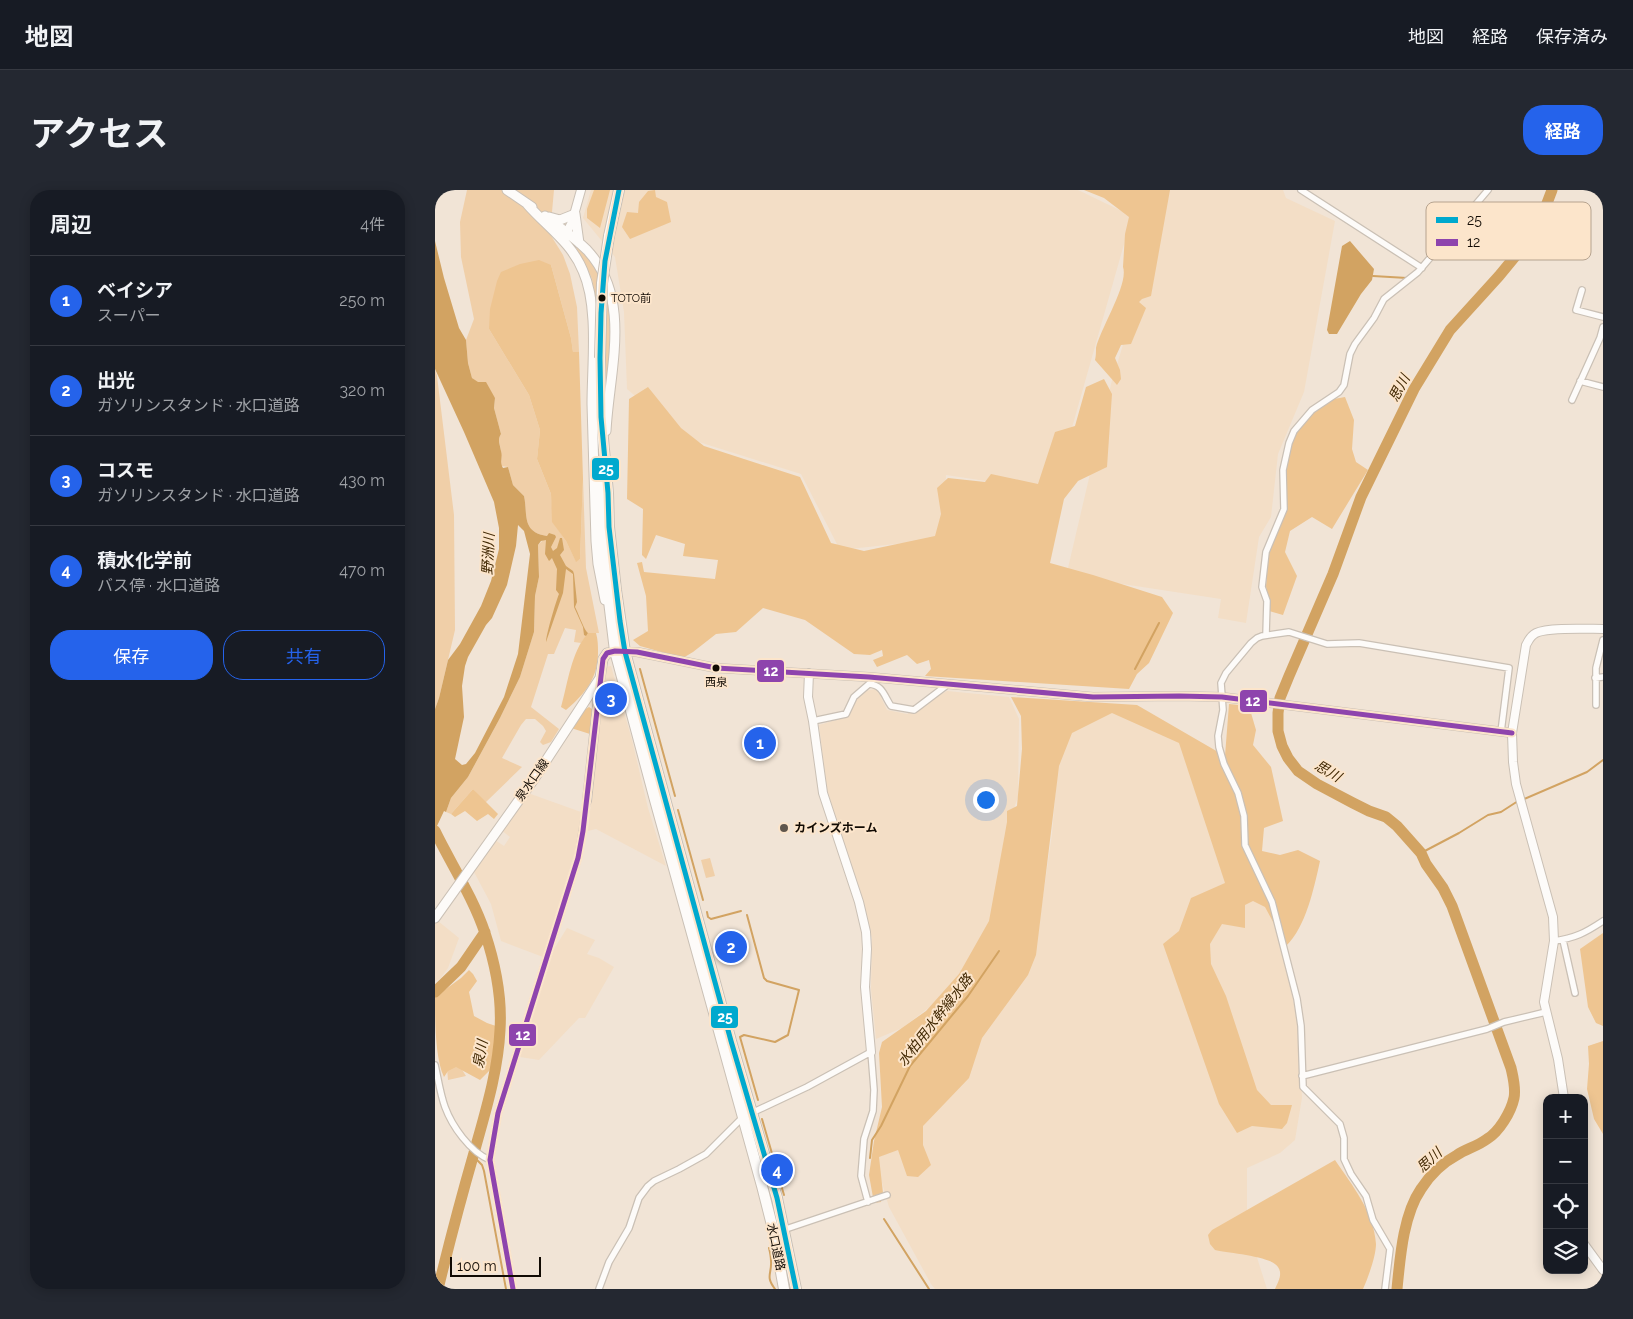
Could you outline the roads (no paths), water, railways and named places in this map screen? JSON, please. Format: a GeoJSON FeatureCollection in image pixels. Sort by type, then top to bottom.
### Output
{"type":"FeatureCollection","features":[{"type":"Feature","properties":{"kind":"highway","name":"水口道路"},"geometry":{"type":"LineString","coordinates":[[619,191],[612,218],[603,283],[600,358],[601,417],[620,652]]}},
{"type":"Feature","properties":{"kind":"highway","name":"水口道路"},"geometry":{"type":"LineString","coordinates":[[601,417],[599,424],[600,506],[610,617],[747,1114],[774,1233],[784,1289]]}},
{"type":"Feature","properties":{"kind":"highway","name":"水口道路"},"geometry":{"type":"LineString","coordinates":[[747,1114],[785,1229],[796,1289]]}},
{"type":"Feature","properties":{"kind":"main road"},"geometry":{"type":"LineString","coordinates":[[507,190],[554,224],[575,254]]}},
{"type":"Feature","properties":{"kind":"main road"},"geometry":{"type":"LineString","coordinates":[[527,204],[536,215],[567,232],[580,244],[598,264],[609,289],[614,312],[615,335],[607,412],[607,462],[605,466]]}},
{"type":"Feature","properties":{"kind":"main road"},"geometry":{"type":"LineString","coordinates":[[554,224],[575,214],[580,244]]}},
{"type":"Feature","properties":{"kind":"main road"},"geometry":{"type":"LineString","coordinates":[[567,232],[583,271],[591,300],[596,541],[598,564],[610,617]]}},
{"type":"Feature","properties":{"kind":"main road","name":"泉水口線"},"geometry":{"type":"LineString","coordinates":[[435,918],[534,778],[600,678],[603,659],[607,653],[620,652]]}},
{"type":"Feature","properties":{"kind":"street"},"geometry":{"type":"LineString","coordinates":[[567,232],[575,214],[581,190]]}},
{"type":"Feature","properties":{"kind":"street"},"geometry":{"type":"LineString","coordinates":[[1301,190],[1421,268]]}},
{"type":"Feature","properties":{"kind":"street"},"geometry":{"type":"LineString","coordinates":[[1478,202],[1488,190]]}},
{"type":"Feature","properties":{"kind":"street"},"geometry":{"type":"LineString","coordinates":[[1266,635],[1267,601],[1262,587],[1266,552],[1284,509],[1283,470],[1289,443],[1294,431],[1312,410],[1339,392],[1344,385],[1350,354],[1384,299],[1428,260]]}},
{"type":"Feature","properties":{"kind":"street"},"geometry":{"type":"LineString","coordinates":[[1582,290],[1576,310],[1603,317]]}},
{"type":"Feature","properties":{"kind":"street"},"geometry":{"type":"LineString","coordinates":[[1572,400],[1602,339],[1603,327]]}},
{"type":"Feature","properties":{"kind":"street"},"geometry":{"type":"LineString","coordinates":[[1580,382],[1603,387]]}},
{"type":"Feature","properties":{"kind":"street"},"geometry":{"type":"LineString","coordinates":[[1563,1094],[1544,1002],[1553,941],[1553,917],[1516,784],[1512,733],[1526,645],[1530,638],[1537,632],[1550,630],[1603,629]]}},
{"type":"Feature","properties":{"kind":"street"},"geometry":{"type":"LineString","coordinates":[[1385,1289],[1390,1249],[1373,1220],[1366,1196],[1351,1174],[1344,1159],[1340,1124],[1303,1088],[1301,1026],[1297,999],[1278,923],[1265,886],[1245,845],[1244,816],[1238,793],[1224,764],[1219,747],[1218,736],[1223,710],[1221,683],[1226,673],[1251,643],[1262,636],[1289,632],[1327,644],[1359,643],[1509,668],[1501,732]]}},
{"type":"Feature","properties":{"kind":"street"},"geometry":{"type":"LineString","coordinates":[[1596,705],[1595,668],[1603,640]]}},
{"type":"Feature","properties":{"kind":"street"},"geometry":{"type":"LineString","coordinates":[[620,652],[637,652],[716,668],[809,673],[869,680],[1093,697],[1222,697],[1291,704],[1512,733]]}},
{"type":"Feature","properties":{"kind":"street"},"geometry":{"type":"LineString","coordinates":[[809,673],[808,697],[823,793],[857,895],[866,932],[865,987],[874,1090],[873,1111],[864,1139],[861,1176],[868,1202]]}},
{"type":"Feature","properties":{"kind":"street"},"geometry":{"type":"LineString","coordinates":[[1595,678],[1603,677]]}},
{"type":"Feature","properties":{"kind":"street"},"geometry":{"type":"LineString","coordinates":[[513,1289],[511,1270],[487,1158],[498,1113],[577,858],[587,801],[600,678]]}},
{"type":"Feature","properties":{"kind":"street"},"geometry":{"type":"LineString","coordinates":[[869,680],[881,688],[891,706],[914,710],[947,685]]}},
{"type":"Feature","properties":{"kind":"street"},"geometry":{"type":"LineString","coordinates":[[813,721],[845,714],[853,697],[869,680]]}},
{"type":"Feature","properties":{"kind":"street"},"geometry":{"type":"LineString","coordinates":[[1553,941],[1583,934],[1603,921]]}},
{"type":"Feature","properties":{"kind":"street"},"geometry":{"type":"LineString","coordinates":[[1563,940],[1575,993]]}},
{"type":"Feature","properties":{"kind":"street"},"geometry":{"type":"LineString","coordinates":[[1302,1076],[1546,1012]]}},
{"type":"Feature","properties":{"kind":"street"},"geometry":{"type":"LineString","coordinates":[[599,1289],[609,1262],[629,1228],[639,1198],[647,1186],[706,1154],[747,1114],[807,1087],[871,1052]]}},
{"type":"Feature","properties":{"kind":"street"},"geometry":{"type":"LineString","coordinates":[[435,1064],[448,1114],[469,1144],[487,1158]]}},
{"type":"Feature","properties":{"kind":"street"},"geometry":{"type":"LineString","coordinates":[[774,1233],[887,1195]]}},
{"type":"Feature","properties":{"kind":"street"},"geometry":{"type":"LineString","coordinates":[[1588,1249],[1603,1270]]}},
{"type":"Feature","properties":{"kind":"waterway","name":"思川"},"geometry":{"type":"LineString","coordinates":[[1547,202],[1552,190]]}},
{"type":"Feature","properties":{"kind":"waterway","name":"思川"},"geometry":{"type":"LineString","coordinates":[[1397,1289],[1403,1238],[1415,1200],[1428,1179],[1441,1166],[1491,1136],[1500,1127],[1515,1094],[1511,1068],[1452,906],[1421,853],[1397,826],[1386,817],[1353,803],[1317,784],[1298,771],[1282,746],[1278,731],[1278,713],[1280,698],[1333,574],[1361,497],[1414,389],[1450,330],[1512,260]]}},
{"type":"Feature","properties":{"kind":"waterway"},"geometry":{"type":"LineString","coordinates":[[1373,276],[1407,278]]}},
{"type":"Feature","properties":{"kind":"waterway","name":"水柏用水幹線水路"},"geometry":{"type":"LineString","coordinates":[[1135,669],[1159,623]]}},
{"type":"Feature","properties":{"kind":"waterway"},"geometry":{"type":"LineString","coordinates":[[640,669],[675,796]]}},
{"type":"Feature","properties":{"kind":"waterway"},"geometry":{"type":"LineString","coordinates":[[1522,800],[1587,772],[1603,760]]}},
{"type":"Feature","properties":{"kind":"waterway"},"geometry":{"type":"LineString","coordinates":[[1421,853],[1488,815],[1501,812],[1518,801]]}},
{"type":"Feature","properties":{"kind":"waterway"},"geometry":{"type":"LineString","coordinates":[[678,810],[703,900]]}},
{"type":"Feature","properties":{"kind":"waterway","name":"泉川"},"geometry":{"type":"LineString","coordinates":[[435,831],[468,894],[485,933],[492,956],[500,1006],[497,1061],[438,1289]]}},
{"type":"Feature","properties":{"kind":"waterway"},"geometry":{"type":"LineString","coordinates":[[707,912],[708,917],[711,919],[741,911]]}},
{"type":"Feature","properties":{"kind":"waterway"},"geometry":{"type":"LineString","coordinates":[[747,915],[764,978],[767,981],[799,990],[788,1035],[775,1042],[744,1035],[740,1037],[758,1100]]}},
{"type":"Feature","properties":{"kind":"waterway"},"geometry":{"type":"LineString","coordinates":[[435,992],[461,967],[485,932]]}},
{"type":"Feature","properties":{"kind":"waterway","name":"水柏用水幹線水路"},"geometry":{"type":"LineString","coordinates":[[870,1158],[872,1140],[881,1126],[910,1066],[968,996],[999,951]]}},
{"type":"Feature","properties":{"kind":"waterway"},"geometry":{"type":"LineString","coordinates":[[762,1119],[784,1195]]}},
{"type":"Feature","properties":{"kind":"waterway"},"geometry":{"type":"LineString","coordinates":[[473,1156],[482,1165],[484,1171],[506,1289]]}},
{"type":"Feature","properties":{"kind":"waterway","name":"水柏用水幹線水路"},"geometry":{"type":"LineString","coordinates":[[884,1219],[929,1289]]}},
{"type":"Feature","properties":{"kind":"waterway"},"geometry":{"type":"LineString","coordinates":[[769,1248],[771,1256],[770,1281],[775,1289]]}},
{"type":"Feature","properties":{"kind":"place","name":"TOTO前"},"geometry":{"type":"Point","coordinates":[602,298]}},
{"type":"Feature","properties":{"kind":"place","name":"西泉"},"geometry":{"type":"Point","coordinates":[716,668]}},
{"type":"Feature","properties":{"kind":"place","name":"コスモ"},"geometry":{"type":"Point","coordinates":[611,699]}},
{"type":"Feature","properties":{"kind":"place","name":"ベイシア"},"geometry":{"type":"Point","coordinates":[760,743]}},
{"type":"Feature","properties":{"kind":"place","name":"カインズホーム"},"geometry":{"type":"Point","coordinates":[784,828]}},
{"type":"Feature","properties":{"kind":"place","name":"出光"},"geometry":{"type":"Point","coordinates":[731,947]}},
{"type":"Feature","properties":{"kind":"place","name":"積水化学前"},"geometry":{"type":"Point","coordinates":[777,1170]}},
{"type":"Feature","properties":{"kind":"water label","name":"野洲川"},"geometry":{"type":"Point","coordinates":[488,554]}}]}
